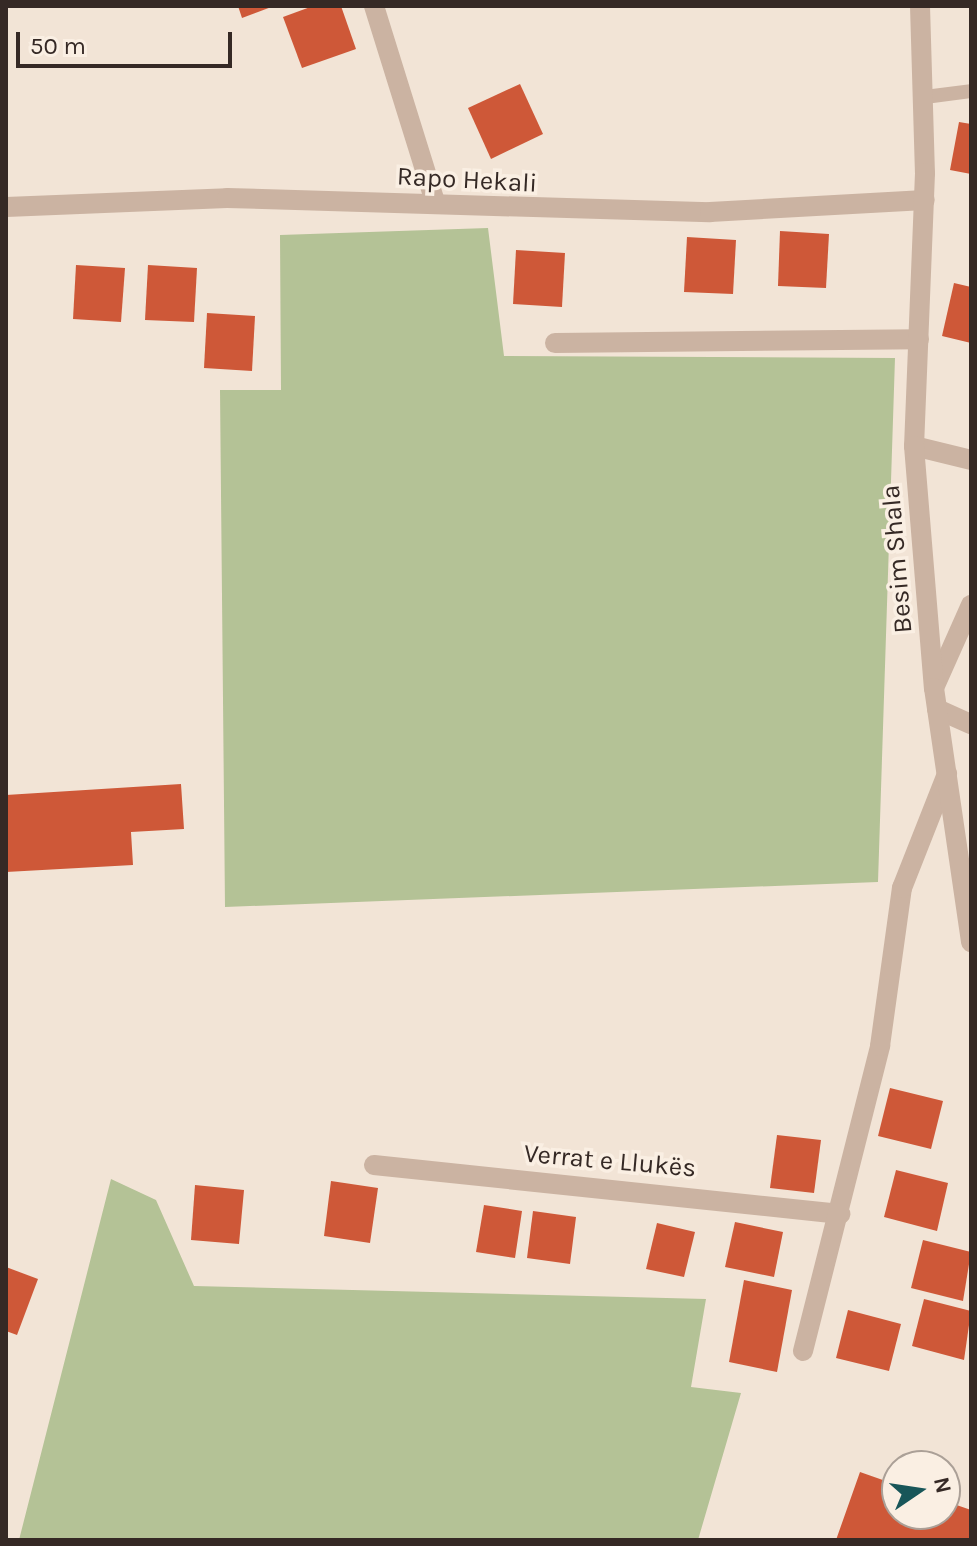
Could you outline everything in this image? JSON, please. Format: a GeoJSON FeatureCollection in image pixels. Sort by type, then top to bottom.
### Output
{"type":"FeatureCollection","features":[{"type":"Feature","properties":{"kind":"street"},"geometry":{"type":"LineString","coordinates":[[374,6],[435,202]]}},
{"type":"Feature","properties":{"kind":"street","name":"Besim Shala"},"geometry":{"type":"LineString","coordinates":[[920,6],[925,97],[925,200],[914,446],[934,688],[971,942]]}},
{"type":"Feature","properties":{"kind":"street","name":"Rapo Hekali"},"geometry":{"type":"LineString","coordinates":[[6,207],[227,198],[710,212],[925,200]]}},
{"type":"Feature","properties":{"kind":"street"},"geometry":{"type":"LineString","coordinates":[[555,343],[919,339]]}},
{"type":"Feature","properties":{"kind":"street"},"geometry":{"type":"LineString","coordinates":[[914,446],[971,460]]}},
{"type":"Feature","properties":{"kind":"street"},"geometry":{"type":"LineString","coordinates":[[934,688],[971,605]]}},
{"type":"Feature","properties":{"kind":"street"},"geometry":{"type":"LineString","coordinates":[[937,709],[971,724]]}},
{"type":"Feature","properties":{"kind":"street"},"geometry":{"type":"LineString","coordinates":[[803,1351],[880,1046],[902,888],[947,774]]}},
{"type":"Feature","properties":{"kind":"street","name":"Verrat e Llukës"},"geometry":{"type":"LineString","coordinates":[[374,1165],[840,1214]]}},
{"type":"Feature","properties":{"kind":"lane"},"geometry":{"type":"LineString","coordinates":[[925,97],[971,91]]}},
{"type":"Feature","properties":{"kind":"green space"},"geometry":{"type":"Polygon","coordinates":[[[488,228],[504,356],[895,358],[878,882],[225,907],[220,390],[281,390],[280,235],[488,228]]]}},
{"type":"Feature","properties":{"kind":"green space"},"geometry":{"type":"Polygon","coordinates":[[[111,1179],[156,1200],[194,1286],[706,1299],[691,1387],[741,1393],[698,1540],[19,1540],[111,1179]]]}},
{"type":"Feature","properties":{"kind":"building"},"geometry":{"type":"Polygon","coordinates":[[[238,6],[274,6],[242,18],[238,6]]]}},
{"type":"Feature","properties":{"kind":"building"},"geometry":{"type":"Polygon","coordinates":[[[313,6],[341,6],[356,49],[302,68],[283,17],[313,6]]]}},
{"type":"Feature","properties":{"kind":"building"},"geometry":{"type":"Polygon","coordinates":[[[520,84],[543,134],[491,159],[468,108],[520,84]]]}},
{"type":"Feature","properties":{"kind":"building"},"geometry":{"type":"Polygon","coordinates":[[[959,122],[971,124],[971,174],[950,170],[959,122]]]}},
{"type":"Feature","properties":{"kind":"building"},"geometry":{"type":"Polygon","coordinates":[[[780,231],[829,234],[826,288],[778,286],[780,231]]]}},
{"type":"Feature","properties":{"kind":"building"},"geometry":{"type":"Polygon","coordinates":[[[687,237],[736,240],[733,294],[684,292],[687,237]]]}},
{"type":"Feature","properties":{"kind":"building"},"geometry":{"type":"Polygon","coordinates":[[[516,250],[565,253],[562,307],[513,304],[516,250]]]}},
{"type":"Feature","properties":{"kind":"building"},"geometry":{"type":"Polygon","coordinates":[[[76,265],[125,268],[121,322],[73,319],[76,265]]]}},
{"type":"Feature","properties":{"kind":"building"},"geometry":{"type":"Polygon","coordinates":[[[148,265],[197,268],[194,322],[145,320],[148,265]]]}},
{"type":"Feature","properties":{"kind":"building"},"geometry":{"type":"Polygon","coordinates":[[[954,283],[971,287],[971,343],[942,336],[954,283]]]}},
{"type":"Feature","properties":{"kind":"building"},"geometry":{"type":"Polygon","coordinates":[[[207,313],[255,316],[252,371],[204,368],[207,313]]]}},
{"type":"Feature","properties":{"kind":"building"},"geometry":{"type":"Polygon","coordinates":[[[181,784],[184,829],[131,832],[133,865],[6,872],[6,795],[181,784]]]}},
{"type":"Feature","properties":{"kind":"building"},"geometry":{"type":"Polygon","coordinates":[[[890,1088],[943,1101],[931,1149],[878,1136],[890,1088]]]}},
{"type":"Feature","properties":{"kind":"building"},"geometry":{"type":"Polygon","coordinates":[[[777,1135],[821,1140],[814,1193],[770,1188],[777,1135]]]}},
{"type":"Feature","properties":{"kind":"building"},"geometry":{"type":"Polygon","coordinates":[[[896,1170],[948,1183],[937,1231],[884,1217],[896,1170]]]}},
{"type":"Feature","properties":{"kind":"building"},"geometry":{"type":"Polygon","coordinates":[[[331,1181],[378,1188],[370,1243],[324,1236],[331,1181]]]}},
{"type":"Feature","properties":{"kind":"building"},"geometry":{"type":"Polygon","coordinates":[[[195,1185],[244,1190],[239,1244],[191,1240],[195,1185]]]}},
{"type":"Feature","properties":{"kind":"building"},"geometry":{"type":"Polygon","coordinates":[[[484,1205],[522,1211],[515,1258],[476,1252],[484,1205]]]}},
{"type":"Feature","properties":{"kind":"building"},"geometry":{"type":"Polygon","coordinates":[[[533,1211],[576,1217],[570,1264],[527,1258],[533,1211]]]}},
{"type":"Feature","properties":{"kind":"building"},"geometry":{"type":"Polygon","coordinates":[[[735,1222],[783,1232],[774,1277],[725,1267],[735,1222]]]}},
{"type":"Feature","properties":{"kind":"building"},"geometry":{"type":"Polygon","coordinates":[[[657,1223],[695,1232],[684,1277],[646,1269],[657,1223]]]}},
{"type":"Feature","properties":{"kind":"building"},"geometry":{"type":"Polygon","coordinates":[[[923,1240],[971,1252],[963,1301],[911,1288],[923,1240]]]}},
{"type":"Feature","properties":{"kind":"building"},"geometry":{"type":"Polygon","coordinates":[[[6,1267],[38,1279],[17,1335],[6,1331],[6,1267]]]}},
{"type":"Feature","properties":{"kind":"building"},"geometry":{"type":"Polygon","coordinates":[[[744,1280],[792,1290],[777,1372],[729,1362],[744,1280]]]}},
{"type":"Feature","properties":{"kind":"building"},"geometry":{"type":"Polygon","coordinates":[[[924,1299],[971,1311],[964,1360],[912,1346],[924,1299]]]}},
{"type":"Feature","properties":{"kind":"building"},"geometry":{"type":"Polygon","coordinates":[[[848,1310],[901,1324],[889,1371],[836,1358],[848,1310]]]}},
{"type":"Feature","properties":{"kind":"building"},"geometry":{"type":"Polygon","coordinates":[[[860,1472],[881,1479],[881,1530],[961,1530],[961,1507],[971,1510],[971,1540],[836,1540],[860,1472]]]}}]}
